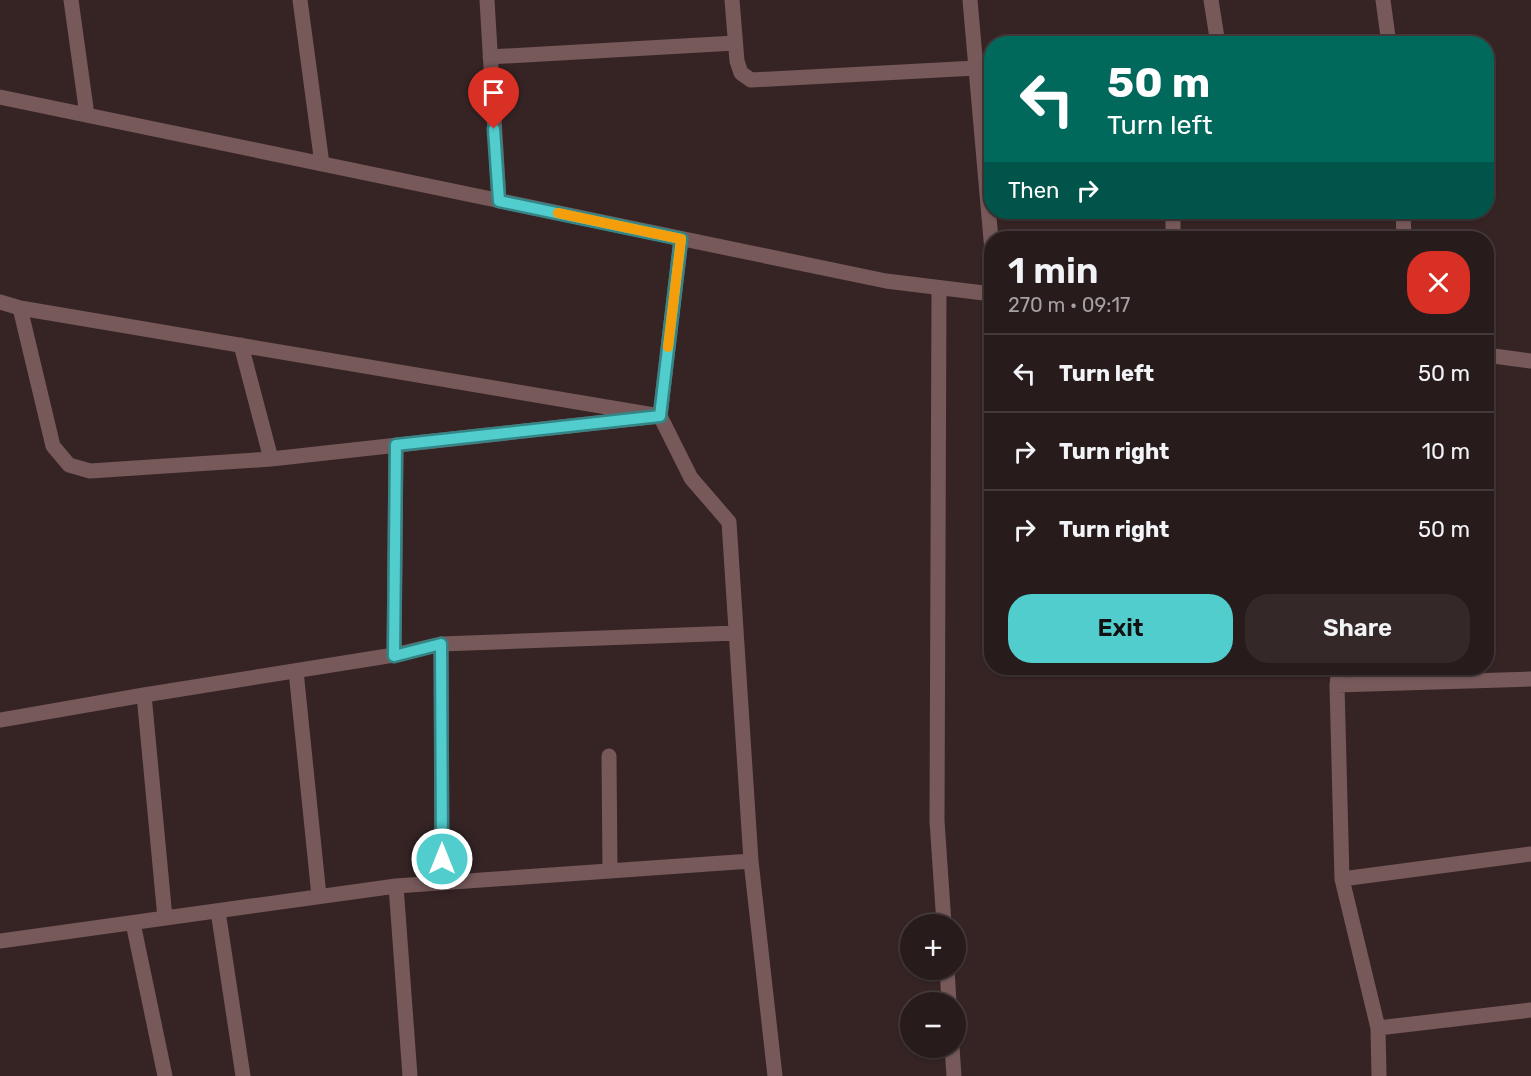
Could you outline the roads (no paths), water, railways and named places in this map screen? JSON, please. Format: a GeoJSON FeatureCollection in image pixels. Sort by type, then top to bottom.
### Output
{"type":"FeatureCollection","features":[{"type":"Feature","properties":{"kind":"street"},"geometry":{"type":"LineString","coordinates":[[71,0],[87,115]]}},
{"type":"Feature","properties":{"kind":"street"},"geometry":{"type":"LineString","coordinates":[[300,0],[322,164]]}},
{"type":"Feature","properties":{"kind":"street"},"geometry":{"type":"LineString","coordinates":[[487,0],[499,201]]}},
{"type":"Feature","properties":{"kind":"street"},"geometry":{"type":"LineString","coordinates":[[732,0],[739,68],[751,81],[976,68]]}},
{"type":"Feature","properties":{"kind":"street"},"geometry":{"type":"LineString","coordinates":[[970,0],[984,160]]}},
{"type":"Feature","properties":{"kind":"street"},"geometry":{"type":"LineString","coordinates":[[1211,0],[1217,36]]}},
{"type":"Feature","properties":{"kind":"street"},"geometry":{"type":"LineString","coordinates":[[1383,0],[1388,36]]}},
{"type":"Feature","properties":{"kind":"street"},"geometry":{"type":"LineString","coordinates":[[490,57],[735,43]]}},
{"type":"Feature","properties":{"kind":"street"},"geometry":{"type":"LineString","coordinates":[[0,97],[886,281],[984,293]]}},
{"type":"Feature","properties":{"kind":"street"},"geometry":{"type":"LineString","coordinates":[[681,239],[660,416],[691,478],[729,522],[751,861],[775,1076]]}},
{"type":"Feature","properties":{"kind":"street"},"geometry":{"type":"LineString","coordinates":[[939,288],[937,821],[943,914]]}},
{"type":"Feature","properties":{"kind":"street"},"geometry":{"type":"LineString","coordinates":[[0,302],[20,308],[660,416]]}},
{"type":"Feature","properties":{"kind":"street"},"geometry":{"type":"LineString","coordinates":[[20,308],[53,446],[69,465],[90,471],[271,459],[660,416]]}},
{"type":"Feature","properties":{"kind":"street"},"geometry":{"type":"LineString","coordinates":[[241,345],[271,459]]}},
{"type":"Feature","properties":{"kind":"street"},"geometry":{"type":"LineString","coordinates":[[1494,356],[1531,360]]}},
{"type":"Feature","properties":{"kind":"street"},"geometry":{"type":"LineString","coordinates":[[394,656],[396,445]]}},
{"type":"Feature","properties":{"kind":"street"},"geometry":{"type":"LineString","coordinates":[[0,720],[394,656],[441,644],[736,633]]}},
{"type":"Feature","properties":{"kind":"street"},"geometry":{"type":"LineString","coordinates":[[441,644],[442,882]]}},
{"type":"Feature","properties":{"kind":"street"},"geometry":{"type":"LineString","coordinates":[[296,671],[319,896]]}},
{"type":"Feature","properties":{"kind":"street"},"geometry":{"type":"LineString","coordinates":[[1338,675],[1342,879],[1378,1028],[1379,1076]]}},
{"type":"Feature","properties":{"kind":"street"},"geometry":{"type":"LineString","coordinates":[[1337,685],[1531,679]]}},
{"type":"Feature","properties":{"kind":"street"},"geometry":{"type":"LineString","coordinates":[[144,695],[165,918]]}},
{"type":"Feature","properties":{"kind":"street"},"geometry":{"type":"LineString","coordinates":[[609,756],[610,871]]}},
{"type":"Feature","properties":{"kind":"street"},"geometry":{"type":"LineString","coordinates":[[1342,879],[1531,854]]}},
{"type":"Feature","properties":{"kind":"street"},"geometry":{"type":"LineString","coordinates":[[0,941],[396,886],[751,861]]}},
{"type":"Feature","properties":{"kind":"street"},"geometry":{"type":"LineString","coordinates":[[396,886],[410,1076]]}},
{"type":"Feature","properties":{"kind":"street"},"geometry":{"type":"LineString","coordinates":[[218,910],[243,1076]]}},
{"type":"Feature","properties":{"kind":"street"},"geometry":{"type":"LineString","coordinates":[[134,923],[165,1076]]}},
{"type":"Feature","properties":{"kind":"street"},"geometry":{"type":"LineString","coordinates":[[1378,1028],[1531,1010]]}},
{"type":"Feature","properties":{"kind":"street"},"geometry":{"type":"LineString","coordinates":[[953,1058],[954,1076]]}}]}
